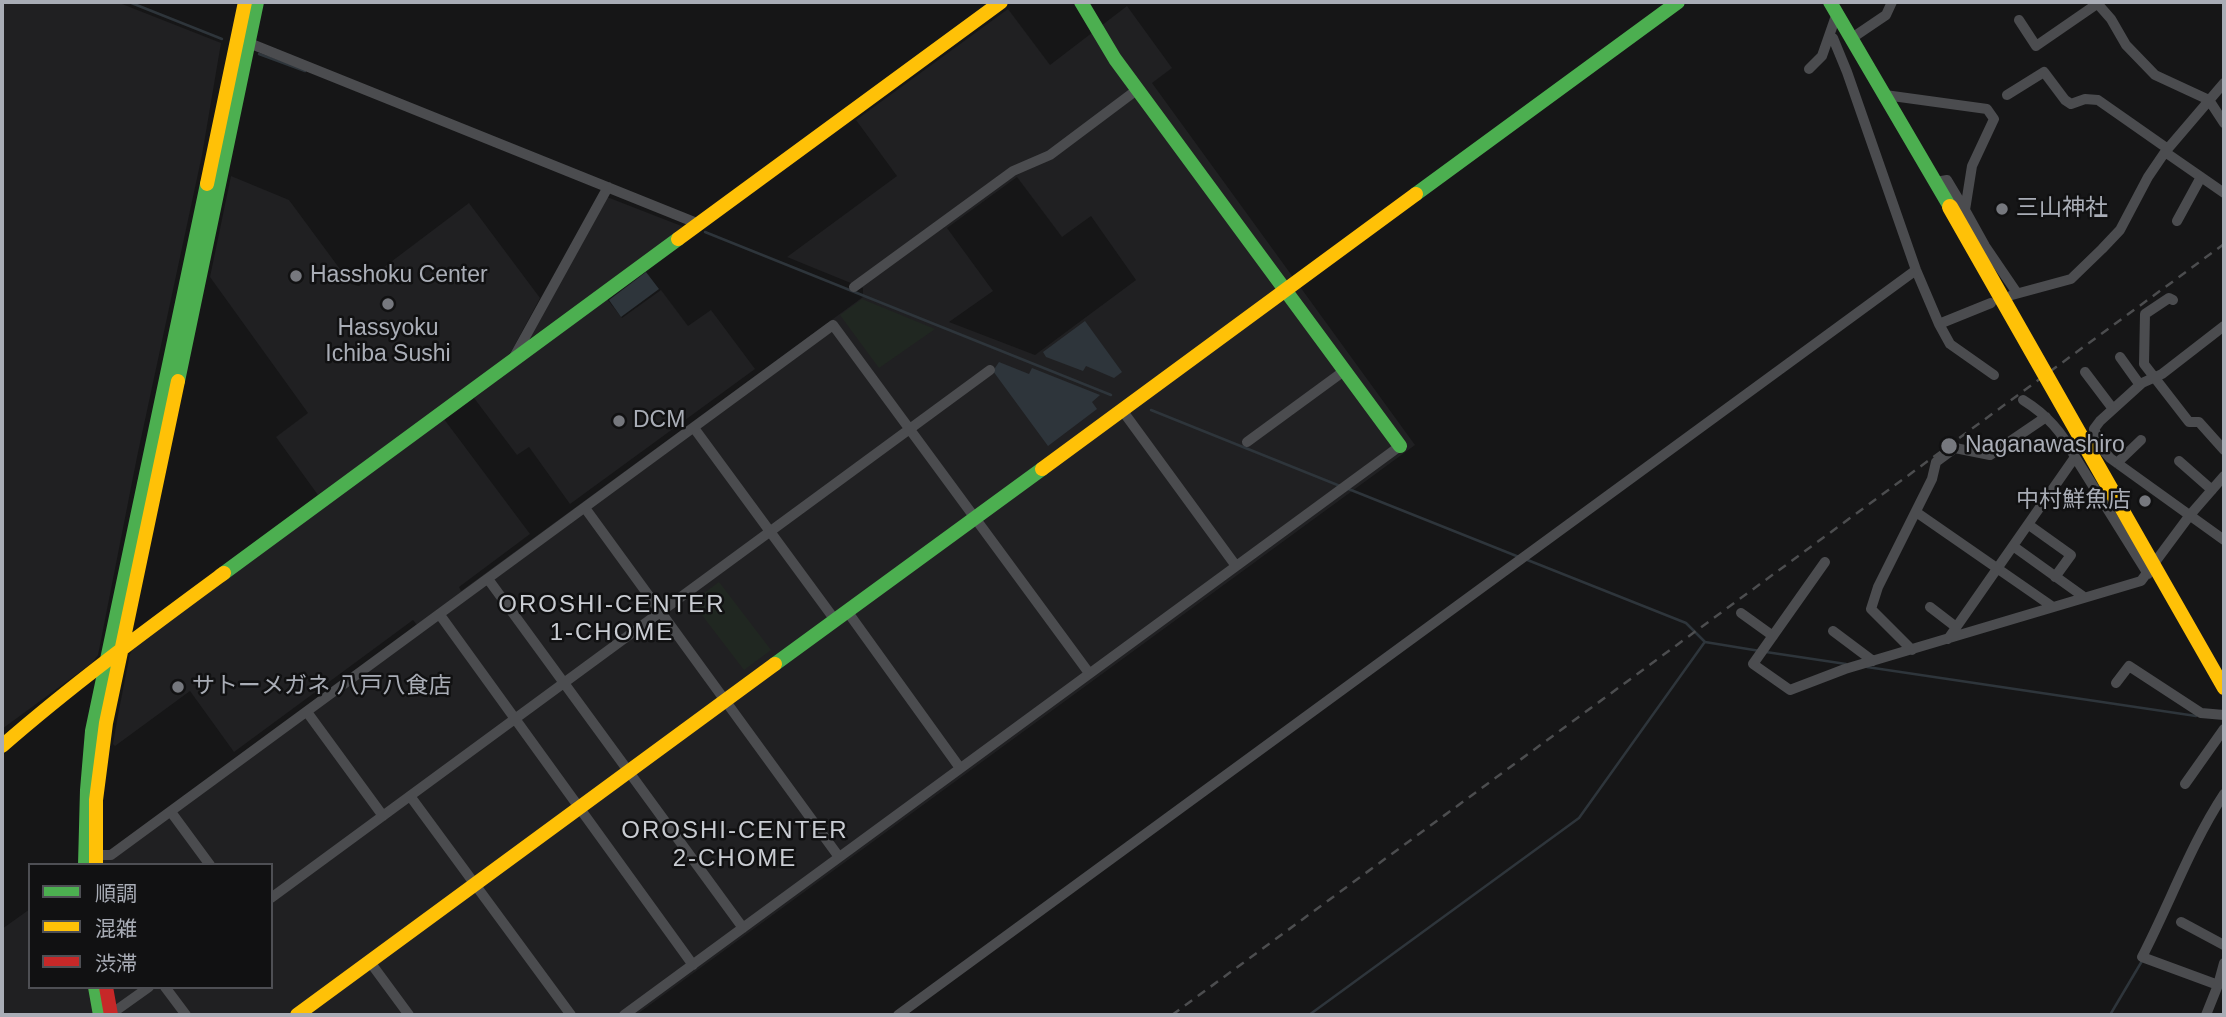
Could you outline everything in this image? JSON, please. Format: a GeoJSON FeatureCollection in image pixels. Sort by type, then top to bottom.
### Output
{"type":"FeatureCollection","features":[{"type":"Feature","properties":{"kind":"main road"},"geometry":{"type":"LineString","coordinates":[[90,860],[87,790],[92,732],[245,2]]}},
{"type":"Feature","properties":{"kind":"main road"},"geometry":{"type":"LineString","coordinates":[[90,860],[106,723],[257,2]]}},
{"type":"Feature","properties":{"kind":"main road"},"geometry":{"type":"LineString","coordinates":[[2,746],[106,660],[1001,2]]}},
{"type":"Feature","properties":{"kind":"main road"},"geometry":{"type":"LineString","coordinates":[[1081,2],[1096,30],[1138,89],[1400,446]]}},
{"type":"Feature","properties":{"kind":"main road"},"geometry":{"type":"LineString","coordinates":[[297,1015],[1678,2]]}},
{"type":"Feature","properties":{"kind":"main road"},"geometry":{"type":"LineString","coordinates":[[1833,7],[1936,182],[1957,209],[2115,498],[2150,570],[2224,688]]}},
{"type":"Feature","properties":{"kind":"main road"},"geometry":{"type":"LineString","coordinates":[[96,989],[108,1015]]}},
{"type":"Feature","properties":{"kind":"main road"},"geometry":{"type":"LineString","coordinates":[[106,989],[108,1015]]}},
{"type":"Feature","properties":{"kind":"street"},"geometry":{"type":"LineString","coordinates":[[1852,38],[1886,15],[1892,2]]}},
{"type":"Feature","properties":{"kind":"street"},"geometry":{"type":"LineString","coordinates":[[2019,20],[2036,46],[2096,3],[2111,19],[2126,45],[2155,75],[2209,100],[2224,123]]}},
{"type":"Feature","properties":{"kind":"street"},"geometry":{"type":"LineString","coordinates":[[1809,69],[1822,56],[1829,37],[1833,7]]}},
{"type":"Feature","properties":{"kind":"street"},"geometry":{"type":"LineString","coordinates":[[1829,37],[1833,38],[1847,72],[1916,270],[1939,324],[1950,344],[1994,375]]}},
{"type":"Feature","properties":{"kind":"street"},"geometry":{"type":"LineString","coordinates":[[249,43],[699,224]]}},
{"type":"Feature","properties":{"kind":"street"},"geometry":{"type":"LineString","coordinates":[[1847,72],[1866,62]]}},
{"type":"Feature","properties":{"kind":"street"},"geometry":{"type":"LineString","coordinates":[[2007,95],[2044,72],[2065,100],[2071,104],[2085,99],[2098,100],[2224,193]]}},
{"type":"Feature","properties":{"kind":"street"},"geometry":{"type":"LineString","coordinates":[[1885,95],[1987,109],[1994,119],[1972,166],[1957,209],[1985,246],[2014,294],[2071,279],[2120,230],[2148,177],[2167,150],[2224,83]]}},
{"type":"Feature","properties":{"kind":"street"},"geometry":{"type":"LineString","coordinates":[[854,287],[1013,171],[1050,155],[1138,89]]}},
{"type":"Feature","properties":{"kind":"street"},"geometry":{"type":"LineString","coordinates":[[2177,221],[2201,177]]}},
{"type":"Feature","properties":{"kind":"street"},"geometry":{"type":"LineString","coordinates":[[512,361],[608,187]]}},
{"type":"Feature","properties":{"kind":"street"},"geometry":{"type":"LineString","coordinates":[[898,1015],[1916,270]]}},
{"type":"Feature","properties":{"kind":"street"},"geometry":{"type":"LineString","coordinates":[[2173,300],[2169,298],[2145,314],[2144,365],[2189,422],[2199,422],[2224,450]]}},
{"type":"Feature","properties":{"kind":"street"},"geometry":{"type":"LineString","coordinates":[[1939,324],[1991,303]]}},
{"type":"Feature","properties":{"kind":"street"},"geometry":{"type":"LineString","coordinates":[[90,860],[111,855],[171,812],[833,325],[1089,673]]}},
{"type":"Feature","properties":{"kind":"street"},"geometry":{"type":"LineString","coordinates":[[2224,326],[2154,378],[2140,385],[2094,429],[2104,451],[2117,463],[2224,540]]}},
{"type":"Feature","properties":{"kind":"street"},"geometry":{"type":"LineString","coordinates":[[2120,357],[2140,385]]}},
{"type":"Feature","properties":{"kind":"street"},"geometry":{"type":"LineString","coordinates":[[273,897],[990,370]]}},
{"type":"Feature","properties":{"kind":"street"},"geometry":{"type":"LineString","coordinates":[[1247,442],[1344,371]]}},
{"type":"Feature","properties":{"kind":"street"},"geometry":{"type":"LineString","coordinates":[[2085,372],[2113,409]]}},
{"type":"Feature","properties":{"kind":"street"},"geometry":{"type":"LineString","coordinates":[[2023,400],[2062,433],[2074,457],[2150,570]]}},
{"type":"Feature","properties":{"kind":"street"},"geometry":{"type":"LineString","coordinates":[[1122,410],[1236,566]]}},
{"type":"Feature","properties":{"kind":"street"},"geometry":{"type":"LineString","coordinates":[[1912,650],[1871,609],[1878,587],[1940,458],[1955,448],[1990,455],[2046,417]]}},
{"type":"Feature","properties":{"kind":"street"},"geometry":{"type":"LineString","coordinates":[[694,428],[771,531],[960,768]]}},
{"type":"Feature","properties":{"kind":"street"},"geometry":{"type":"LineString","coordinates":[[2117,463],[2141,440]]}},
{"type":"Feature","properties":{"kind":"street"},"geometry":{"type":"LineString","coordinates":[[624,1015],[1400,446]]}},
{"type":"Feature","properties":{"kind":"street"},"geometry":{"type":"LineString","coordinates":[[1948,639],[2074,457]]}},
{"type":"Feature","properties":{"kind":"street"},"geometry":{"type":"LineString","coordinates":[[2179,461],[2212,490]]}},
{"type":"Feature","properties":{"kind":"street"},"geometry":{"type":"LineString","coordinates":[[1825,562],[1753,664],[1790,690],[1873,661],[2141,581],[2190,515],[2224,476]]}},
{"type":"Feature","properties":{"kind":"street"},"geometry":{"type":"LineString","coordinates":[[585,508],[839,857]]}},
{"type":"Feature","properties":{"kind":"street"},"geometry":{"type":"LineString","coordinates":[[1916,512],[2053,607]]}},
{"type":"Feature","properties":{"kind":"street"},"geometry":{"type":"LineString","coordinates":[[2029,525],[2071,555],[2055,577]]}},
{"type":"Feature","properties":{"kind":"street"},"geometry":{"type":"LineString","coordinates":[[2013,546],[2084,597]]}},
{"type":"Feature","properties":{"kind":"street"},"geometry":{"type":"LineString","coordinates":[[488,579],[631,771],[743,928]]}},
{"type":"Feature","properties":{"kind":"street"},"geometry":{"type":"LineString","coordinates":[[1930,607],[1956,626]]}},
{"type":"Feature","properties":{"kind":"street"},"geometry":{"type":"LineString","coordinates":[[1741,612],[1773,636]]}},
{"type":"Feature","properties":{"kind":"street"},"geometry":{"type":"LineString","coordinates":[[440,615],[693,965]]}},
{"type":"Feature","properties":{"kind":"street"},"geometry":{"type":"LineString","coordinates":[[1833,631],[1873,661]]}},
{"type":"Feature","properties":{"kind":"street"},"geometry":{"type":"LineString","coordinates":[[2116,683],[2129,666],[2200,713],[2224,715]]}},
{"type":"Feature","properties":{"kind":"street"},"geometry":{"type":"LineString","coordinates":[[307,712],[383,816]]}},
{"type":"Feature","properties":{"kind":"street"},"geometry":{"type":"LineString","coordinates":[[2185,784],[2224,729]]}},
{"type":"Feature","properties":{"kind":"street"},"geometry":{"type":"LineString","coordinates":[[2221,982],[2142,957],[2202,830],[2224,794]]}},
{"type":"Feature","properties":{"kind":"street"},"geometry":{"type":"LineString","coordinates":[[410,796],[571,1015]]}},
{"type":"Feature","properties":{"kind":"street"},"geometry":{"type":"LineString","coordinates":[[171,812],[209,863]]}},
{"type":"Feature","properties":{"kind":"street"},"geometry":{"type":"LineString","coordinates":[[2180,922],[2224,945]]}},
{"type":"Feature","properties":{"kind":"street"},"geometry":{"type":"LineString","coordinates":[[370,962],[409,1015]]}},
{"type":"Feature","properties":{"kind":"street"},"geometry":{"type":"LineString","coordinates":[[2206,1015],[2221,982],[2224,963]]}},
{"type":"Feature","properties":{"kind":"street"},"geometry":{"type":"LineString","coordinates":[[108,1015],[146,989]]}},
{"type":"Feature","properties":{"kind":"street"},"geometry":{"type":"LineString","coordinates":[[166,989],[186,1015]]}},
{"type":"Feature","properties":{"kind":"shaded area"},"geometry":{"type":"Polygon","coordinates":[[[2,2],[117,2],[221,43],[202,155],[137,457],[98,655],[92,663],[2,729],[2,2]]]}},
{"type":"Feature","properties":{"kind":"shaded area"},"geometry":{"type":"Polygon","coordinates":[[[1127,6],[1172,68],[1152,83],[1415,445],[636,1015],[2,1015],[2,929],[28,910],[28,989],[273,989],[273,863],[96,863],[417,625],[413,620],[234,752],[190,691],[115,746],[113,744],[130,654],[134,647],[444,419],[530,534],[459,587],[461,591],[863,297],[863,288],[787,257],[897,176],[856,120],[1008,9],[1050,65],[1127,6]],[[1017,177],[947,228],[993,291],[949,322],[1035,355],[1136,280],[1091,216],[1062,237],[1017,177]]]}},
{"type":"Feature","properties":{"kind":"shaded area","name":"Hasshoku Center"},"geometry":{"type":"Polygon","coordinates":[[[231,176],[289,200],[351,284],[359,286],[469,203],[540,298],[511,352],[503,361],[318,495],[276,437],[308,413],[210,277],[231,176]]]}},
{"type":"Feature","properties":{"kind":"shaded area"},"geometry":{"type":"Polygon","coordinates":[[[607,197],[684,227],[527,341],[607,197]]]}},
{"type":"Feature","properties":{"kind":"shaded area"},"geometry":{"type":"Polygon","coordinates":[[[646,272],[659,289],[621,317],[609,300],[646,272]]]}},
{"type":"Feature","properties":{"kind":"shaded area"},"geometry":{"type":"Polygon","coordinates":[[[661,290],[688,326],[711,310],[755,369],[570,504],[529,447],[517,455],[474,398],[607,299],[622,318],[661,290]]]}},
{"type":"Feature","properties":{"kind":"shaded area"},"geometry":{"type":"Polygon","coordinates":[[[862,299],[935,329],[879,368],[840,315],[862,299]]]}},
{"type":"Feature","properties":{"kind":"shaded area"},"geometry":{"type":"Polygon","coordinates":[[[1085,321],[1122,372],[1114,378],[1086,366],[1083,371],[1046,357],[1043,352],[1085,321]]]}},
{"type":"Feature","properties":{"kind":"shaded area"},"geometry":{"type":"Polygon","coordinates":[[[999,362],[1029,374],[1032,368],[1100,395],[1092,402],[1097,409],[1048,446],[993,371],[999,362]]]}},
{"type":"Feature","properties":{"kind":"shaded area"},"geometry":{"type":"Polygon","coordinates":[[[719,582],[771,650],[744,670],[692,602],[719,582]]]}},
{"type":"Feature","properties":{"kind":"waterway"},"geometry":{"type":"LineString","coordinates":[[129,2],[222,39]]}},
{"type":"Feature","properties":{"kind":"waterway"},"geometry":{"type":"LineString","coordinates":[[259,54],[305,71]]}},
{"type":"Feature","properties":{"kind":"waterway"},"geometry":{"type":"LineString","coordinates":[[705,232],[1111,395]]}},
{"type":"Feature","properties":{"kind":"waterway"},"geometry":{"type":"LineString","coordinates":[[1151,410],[1340,486]]}},
{"type":"Feature","properties":{"kind":"waterway"},"geometry":{"type":"LineString","coordinates":[[1346,488],[1519,557]]}},
{"type":"Feature","properties":{"kind":"waterway"},"geometry":{"type":"LineString","coordinates":[[1525,559],[1686,623],[1705,642],[1760,651]]}},
{"type":"Feature","properties":{"kind":"waterway"},"geometry":{"type":"LineString","coordinates":[[1309,1015],[1579,818],[1704,643]]}},
{"type":"Feature","properties":{"kind":"waterway"},"geometry":{"type":"LineString","coordinates":[[1766,652],[1846,664]]}},
{"type":"Feature","properties":{"kind":"waterway"},"geometry":{"type":"LineString","coordinates":[[1867,667],[2196,716]]}},
{"type":"Feature","properties":{"kind":"waterway"},"geometry":{"type":"LineString","coordinates":[[2110,1015],[2142,961]]}},
{"type":"Feature","properties":{"kind":"railway"},"geometry":{"type":"LineString","coordinates":[[1172,1015],[2224,244]]}},
{"type":"Feature","properties":{"kind":"traffic: fast"},"geometry":{"type":"LineString","coordinates":[[178,381],[257,2]]}},
{"type":"Feature","properties":{"kind":"traffic: fast"},"geometry":{"type":"LineString","coordinates":[[1081,2],[1115,59],[1400,446]]}},
{"type":"Feature","properties":{"kind":"traffic: fast"},"geometry":{"type":"LineString","coordinates":[[1416,194],[1678,2]]}},
{"type":"Feature","properties":{"kind":"traffic: fast"},"geometry":{"type":"LineString","coordinates":[[1830,2],[1950,207]]}},
{"type":"Feature","properties":{"kind":"traffic: fast"},"geometry":{"type":"LineString","coordinates":[[85,863],[92,731],[207,184]]}},
{"type":"Feature","properties":{"kind":"traffic: fast"},"geometry":{"type":"LineString","coordinates":[[224,573],[678,239]]}},
{"type":"Feature","properties":{"kind":"traffic: fast"},"geometry":{"type":"LineString","coordinates":[[775,664],[1042,469]]}},
{"type":"Feature","properties":{"kind":"traffic: fast"},"geometry":{"type":"LineString","coordinates":[[95,989],[100,1015]]}},
{"type":"Feature","properties":{"kind":"traffic: slow"},"geometry":{"type":"LineString","coordinates":[[207,184],[245,2]]}},
{"type":"Feature","properties":{"kind":"traffic: slow"},"geometry":{"type":"LineString","coordinates":[[678,239],[1001,2]]}},
{"type":"Feature","properties":{"kind":"traffic: slow"},"geometry":{"type":"LineString","coordinates":[[1042,469],[1416,194]]}},
{"type":"Feature","properties":{"kind":"traffic: slow"},"geometry":{"type":"LineString","coordinates":[[1950,207],[2115,497]]}},
{"type":"Feature","properties":{"kind":"traffic: slow"},"geometry":{"type":"LineString","coordinates":[[96,863],[96,800],[106,723],[178,381]]}},
{"type":"Feature","properties":{"kind":"traffic: slow"},"geometry":{"type":"LineString","coordinates":[[2115,497],[2224,688]]}},
{"type":"Feature","properties":{"kind":"traffic: slow"},"geometry":{"type":"LineString","coordinates":[[2,746],[83,679],[224,573]]}},
{"type":"Feature","properties":{"kind":"traffic: slow"},"geometry":{"type":"LineString","coordinates":[[297,1015],[775,664]]}},
{"type":"Feature","properties":{"kind":"traffic: jam"},"geometry":{"type":"LineString","coordinates":[[106,989],[111,1015]]}},
{"type":"Feature","properties":{"kind":"place","name":"三山神社"},"geometry":{"type":"Point","coordinates":[2002,209]}},
{"type":"Feature","properties":{"kind":"place","name":"Hasshoku Center"},"geometry":{"type":"Point","coordinates":[296,276]}},
{"type":"Feature","properties":{"kind":"place","name":"Hassyoku Ichiba Sushi"},"geometry":{"type":"Point","coordinates":[388,304]}},
{"type":"Feature","properties":{"kind":"place","name":"DCM"},"geometry":{"type":"Point","coordinates":[619,421]}},
{"type":"Feature","properties":{"kind":"place","name":"Naganawashiro"},"geometry":{"type":"Point","coordinates":[1949,446]}},
{"type":"Feature","properties":{"kind":"place","name":"中村鮮魚店"},"geometry":{"type":"Point","coordinates":[2145,501]}},
{"type":"Feature","properties":{"kind":"place","name":"サトーメガネ 八戸八食店"},"geometry":{"type":"Point","coordinates":[178,687]}},
{"type":"Feature","properties":{"kind":"district","name":"OROSHI-CENTER 1-CHOME"},"geometry":{"type":"Point","coordinates":[612,619]}},
{"type":"Feature","properties":{"kind":"district","name":"OROSHI-CENTER 2-CHOME"},"geometry":{"type":"Point","coordinates":[735,845]}}]}
